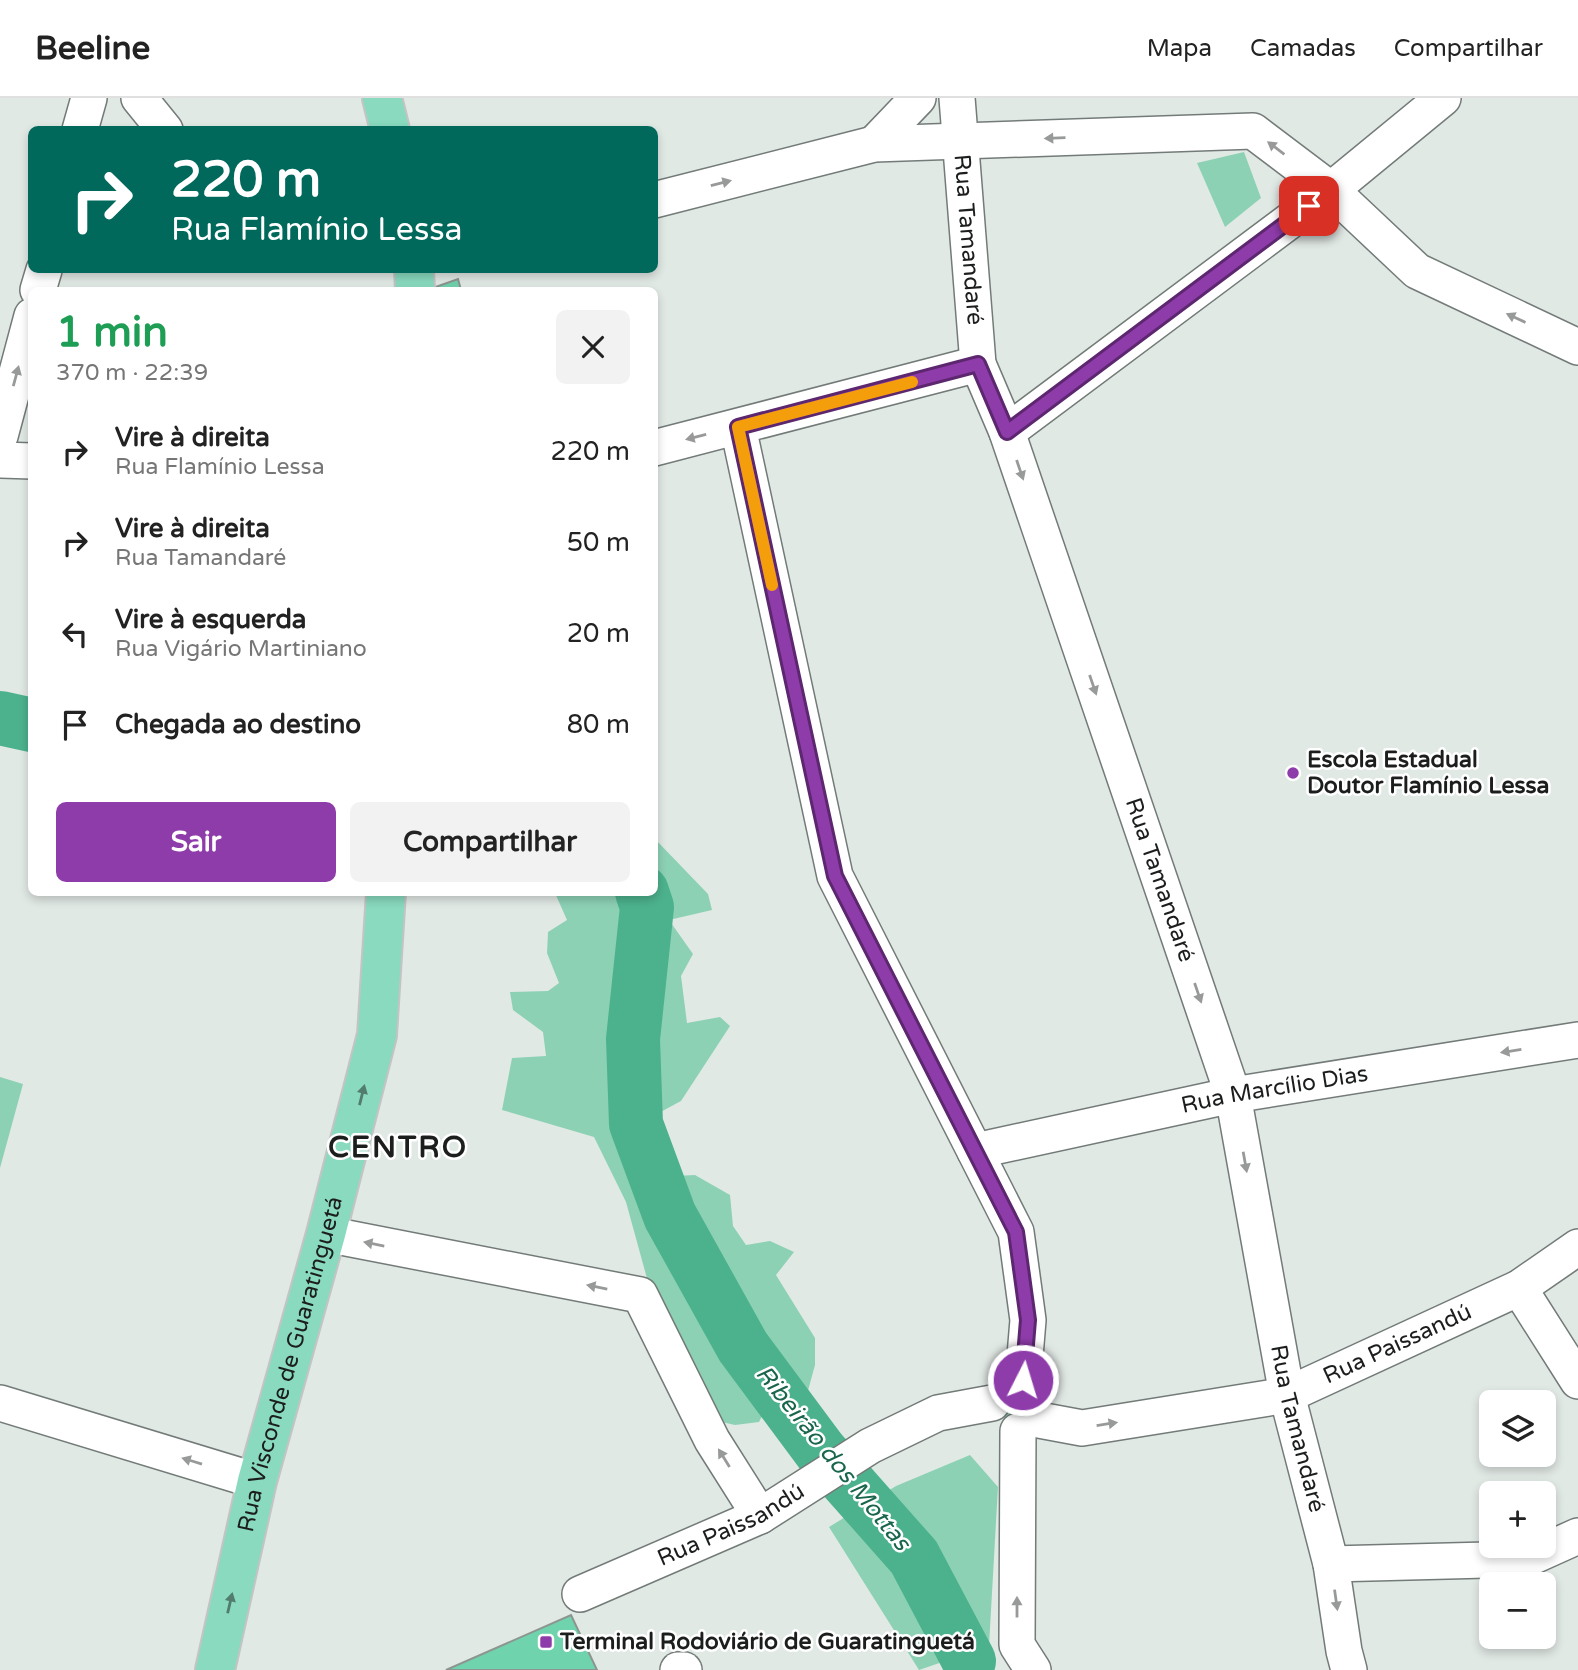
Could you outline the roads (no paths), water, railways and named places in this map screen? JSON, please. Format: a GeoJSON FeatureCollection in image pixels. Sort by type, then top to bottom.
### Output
{"type":"FeatureCollection","features":[{"type":"Feature","properties":{"kind":"main road"},"geometry":{"type":"LineString","coordinates":[[382,98],[389,126]]}},
{"type":"Feature","properties":{"kind":"main road","name":"Rua Visconde de Guaratinguetá"},"geometry":{"type":"LineString","coordinates":[[215,1670],[257,1481],[326,1234],[377,1035],[386,896]]}},
{"type":"Feature","properties":{"kind":"street"},"geometry":{"type":"LineString","coordinates":[[81,126],[89,98]]}},
{"type":"Feature","properties":{"kind":"street"},"geometry":{"type":"LineString","coordinates":[[139,98],[161,126]]}},
{"type":"Feature","properties":{"kind":"street"},"geometry":{"type":"LineString","coordinates":[[874,144],[918,98]]}},
{"type":"Feature","properties":{"kind":"street","name":"Rua Tamandaré"},"geometry":{"type":"LineString","coordinates":[[957,98],[978,364],[1007,432],[1233,1095],[1287,1395],[1331,1564],[1343,1651],[1349,1670]]}},
{"type":"Feature","properties":{"kind":"street"},"geometry":{"type":"LineString","coordinates":[[1007,432],[1331,190],[1443,98]]}},
{"type":"Feature","properties":{"kind":"street"},"geometry":{"type":"LineString","coordinates":[[658,199],[874,144],[1253,131],[1331,190],[1417,271],[1578,347]]}},
{"type":"Feature","properties":{"kind":"street"},"geometry":{"type":"LineString","coordinates":[[0,436],[28,331]]}},
{"type":"Feature","properties":{"kind":"street"},"geometry":{"type":"LineString","coordinates":[[658,447],[978,364]]}},
{"type":"Feature","properties":{"kind":"street"},"geometry":{"type":"LineString","coordinates":[[738,427],[835,876],[1016,1232],[1028,1320],[1023,1380]]}},
{"type":"Feature","properties":{"kind":"street"},"geometry":{"type":"LineString","coordinates":[[0,460],[28,461]]}},
{"type":"Feature","properties":{"kind":"street","name":"Rua Marcílio Dias"},"geometry":{"type":"LineString","coordinates":[[975,1151],[1233,1095],[1578,1040]]}},
{"type":"Feature","properties":{"kind":"street"},"geometry":{"type":"LineString","coordinates":[[326,1234],[640,1295],[712,1440],[760,1516]]}},
{"type":"Feature","properties":{"kind":"street","name":"Rua Paissandú"},"geometry":{"type":"LineString","coordinates":[[1029,1425],[1082,1428],[1287,1395],[1519,1288],[1578,1247]]}},
{"type":"Feature","properties":{"kind":"street"},"geometry":{"type":"LineString","coordinates":[[1519,1288],[1578,1381]]}},
{"type":"Feature","properties":{"kind":"street"},"geometry":{"type":"LineString","coordinates":[[1029,1425],[1002,1426],[996,1419],[992,1403],[1006,1382],[1023,1380],[1031,1383],[1042,1395],[1044,1403],[1029,1425],[1017,1645],[1033,1670]]}},
{"type":"Feature","properties":{"kind":"street"},"geometry":{"type":"LineString","coordinates":[[0,1403],[257,1481]]}},
{"type":"Feature","properties":{"kind":"street","name":"Rua Paissandú"},"geometry":{"type":"LineString","coordinates":[[580,1594],[760,1516],[870,1446],[938,1413],[992,1403]]}},
{"type":"Feature","properties":{"kind":"street"},"geometry":{"type":"LineString","coordinates":[[1331,1564],[1527,1559],[1578,1536]]}},
{"type":"Feature","properties":{"kind":"street"},"geometry":{"type":"LineString","coordinates":[[678,1670],[684,1670]]}},
{"type":"Feature","properties":{"kind":"waterway","name":"Ribeirão dos Mottas"},"geometry":{"type":"LineString","coordinates":[[0,718],[28,724]]}},
{"type":"Feature","properties":{"kind":"waterway","name":"Ribeirão dos Mottas"},"geometry":{"type":"LineString","coordinates":[[643,896],[647,907],[633,1039],[636,1124],[670,1216],[743,1347],[821,1452],[914,1557],[969,1661]]}},
{"type":"Feature","properties":{"kind":"place","name":"Escola Estadual Doutor Flamínio Lessa"},"geometry":{"type":"Point","coordinates":[1293,773]}},
{"type":"Feature","properties":{"kind":"place","name":"Terminal Rodoviário de Guaratinguetá"},"geometry":{"type":"Point","coordinates":[546,1642]}},
{"type":"Feature","properties":{"kind":"district","name":"CENTRO"},"geometry":{"type":"Point","coordinates":[398,1147]}}]}
